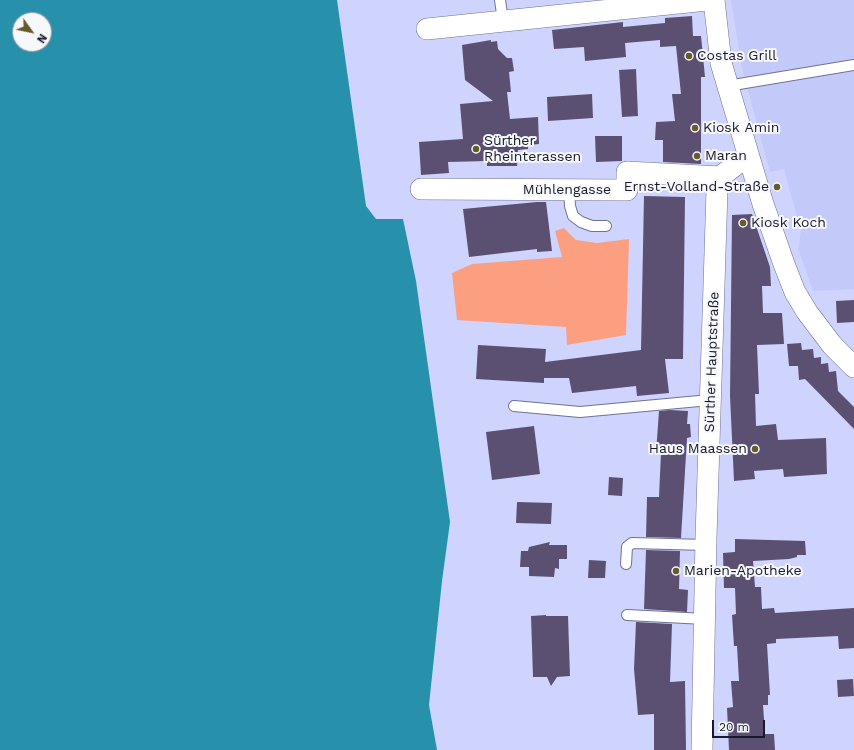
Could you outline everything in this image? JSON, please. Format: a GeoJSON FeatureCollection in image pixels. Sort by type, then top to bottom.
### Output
{"type":"FeatureCollection","features":[{"type":"Feature","properties":{"kind":"street"},"geometry":{"type":"LineString","coordinates":[[427,29],[707,0]]}},
{"type":"Feature","properties":{"kind":"street"},"geometry":{"type":"LineString","coordinates":[[714,0],[721,63],[727,86],[784,264],[795,292],[807,312],[832,345],[854,367]]}},
{"type":"Feature","properties":{"kind":"street"},"geometry":{"type":"LineString","coordinates":[[720,177],[738,163],[749,158]]}},
{"type":"Feature","properties":{"kind":"street","name":"Mühlengasse"},"geometry":{"type":"LineString","coordinates":[[421,189],[627,190],[627,172],[720,177]]}},
{"type":"Feature","properties":{"kind":"street","name":"Sürther Hauptstraße"},"geometry":{"type":"LineString","coordinates":[[702,750],[710,400],[717,190],[720,177]]}},
{"type":"Feature","properties":{"kind":"lane"},"geometry":{"type":"LineString","coordinates":[[500,0],[503,21]]}},
{"type":"Feature","properties":{"kind":"lane"},"geometry":{"type":"LineString","coordinates":[[727,86],[854,65]]}},
{"type":"Feature","properties":{"kind":"lane"},"geometry":{"type":"LineString","coordinates":[[569,189],[570,206],[573,216],[581,222],[592,226],[606,226]]}},
{"type":"Feature","properties":{"kind":"lane"},"geometry":{"type":"LineString","coordinates":[[514,406],[580,412],[710,400]]}},
{"type":"Feature","properties":{"kind":"lane"},"geometry":{"type":"LineString","coordinates":[[626,564],[627,548],[632,543],[706,545]]}},
{"type":"Feature","properties":{"kind":"lane"},"geometry":{"type":"LineString","coordinates":[[627,615],[705,619]]}},
{"type":"Feature","properties":{"kind":"shaded area"},"geometry":{"type":"Polygon","coordinates":[[[0,0],[337,0],[366,206],[376,219],[403,219],[416,281],[450,522],[442,581],[429,705],[437,750],[0,750],[0,0]]]}},
{"type":"Feature","properties":{"kind":"shaded area"},"geometry":{"type":"Polygon","coordinates":[[[731,0],[854,0],[854,289],[813,291],[798,249],[801,231],[784,169],[770,172],[742,68],[731,0]]]}},
{"type":"Feature","properties":{"kind":"shaded area"},"geometry":{"type":"Polygon","coordinates":[[[564,228],[576,240],[597,243],[629,239],[626,335],[567,345],[566,327],[457,320],[452,273],[472,264],[562,257],[555,231],[564,228]]]}},
{"type":"Feature","properties":{"kind":"building"},"geometry":{"type":"Polygon","coordinates":[[[692,16],[693,36],[701,36],[705,77],[701,77],[701,164],[663,162],[663,140],[655,140],[656,122],[675,121],[672,94],[681,94],[676,46],[660,47],[660,40],[625,43],[626,57],[585,61],[584,47],[554,49],[552,30],[623,22],[623,27],[665,23],[665,18],[692,16]]]}},
{"type":"Feature","properties":{"kind":"building"},"geometry":{"type":"Polygon","coordinates":[[[491,40],[491,42],[497,41],[498,49],[507,58],[512,58],[514,71],[509,72],[511,92],[507,92],[510,119],[538,117],[539,144],[528,145],[528,149],[518,150],[517,166],[487,166],[487,161],[448,162],[449,173],[421,175],[419,142],[463,139],[460,104],[493,101],[465,80],[462,45],[491,40]]]}},
{"type":"Feature","properties":{"kind":"building"},"geometry":{"type":"Polygon","coordinates":[[[636,69],[638,116],[622,117],[619,70],[636,69]]]}},
{"type":"Feature","properties":{"kind":"building"},"geometry":{"type":"Polygon","coordinates":[[[592,94],[593,118],[548,121],[547,97],[592,94]]]}},
{"type":"Feature","properties":{"kind":"building"},"geometry":{"type":"Polygon","coordinates":[[[595,136],[622,136],[622,161],[596,162],[595,136]]]}},
{"type":"Feature","properties":{"kind":"building"},"geometry":{"type":"Polygon","coordinates":[[[644,196],[685,197],[683,359],[665,359],[669,393],[637,396],[636,386],[572,393],[569,378],[544,378],[544,383],[476,379],[478,345],[546,349],[545,362],[641,350],[644,196]]]}},
{"type":"Feature","properties":{"kind":"building"},"geometry":{"type":"Polygon","coordinates":[[[546,202],[552,251],[537,252],[537,249],[469,257],[463,209],[546,202]]]}},
{"type":"Feature","properties":{"kind":"building"},"geometry":{"type":"Polygon","coordinates":[[[752,214],[770,267],[771,286],[762,286],[763,313],[782,313],[784,344],[757,345],[759,394],[755,394],[756,426],[776,424],[778,440],[826,438],[827,474],[784,477],[783,469],[754,471],[755,479],[734,481],[730,396],[732,215],[752,214]]]}},
{"type":"Feature","properties":{"kind":"building"},"geometry":{"type":"Polygon","coordinates":[[[854,300],[854,322],[837,323],[836,301],[854,300]]]}},
{"type":"Feature","properties":{"kind":"building"},"geometry":{"type":"Polygon","coordinates":[[[801,343],[802,350],[813,349],[814,358],[821,357],[821,364],[828,363],[829,372],[836,371],[838,391],[854,407],[854,429],[805,379],[799,380],[798,366],[789,366],[787,344],[801,343]]]}},
{"type":"Feature","properties":{"kind":"building"},"geometry":{"type":"Polygon","coordinates":[[[659,411],[688,411],[687,424],[690,424],[691,437],[687,438],[681,538],[646,537],[647,497],[659,497],[661,453],[656,453],[659,411]]]}},
{"type":"Feature","properties":{"kind":"building"},"geometry":{"type":"Polygon","coordinates":[[[534,426],[540,474],[492,480],[486,432],[534,426]]]}},
{"type":"Feature","properties":{"kind":"building"},"geometry":{"type":"Polygon","coordinates":[[[609,477],[623,478],[622,496],[608,495],[609,477]]]}},
{"type":"Feature","properties":{"kind":"building"},"geometry":{"type":"Polygon","coordinates":[[[517,502],[552,503],[551,524],[516,523],[517,502]]]}},
{"type":"Feature","properties":{"kind":"building"},"geometry":{"type":"Polygon","coordinates":[[[735,539],[805,541],[806,555],[797,555],[797,557],[789,559],[753,561],[755,587],[761,587],[762,609],[774,608],[775,613],[854,608],[854,648],[839,649],[838,636],[776,639],[776,643],[767,644],[770,695],[768,695],[768,705],[763,705],[765,734],[774,734],[775,750],[729,750],[727,708],[733,707],[731,681],[739,681],[737,646],[734,646],[732,615],[736,614],[735,588],[724,588],[723,553],[735,552],[735,539]]]}},
{"type":"Feature","properties":{"kind":"building"},"geometry":{"type":"Polygon","coordinates":[[[550,542],[549,545],[567,545],[567,559],[559,559],[559,569],[555,568],[554,577],[529,576],[529,567],[520,567],[521,551],[528,551],[529,547],[550,542]]]}},
{"type":"Feature","properties":{"kind":"building"},"geometry":{"type":"Polygon","coordinates":[[[646,550],[680,551],[679,589],[688,590],[687,612],[644,609],[646,550]]]}},
{"type":"Feature","properties":{"kind":"building"},"geometry":{"type":"Polygon","coordinates":[[[589,560],[606,561],[605,578],[588,578],[589,560]]]}},
{"type":"Feature","properties":{"kind":"building"},"geometry":{"type":"Polygon","coordinates":[[[531,616],[568,616],[570,676],[557,677],[551,686],[547,677],[533,677],[531,616]]]}},
{"type":"Feature","properties":{"kind":"building"},"geometry":{"type":"Polygon","coordinates":[[[636,622],[672,624],[670,682],[685,681],[686,750],[654,750],[654,714],[638,715],[634,669],[636,622]]]}},
{"type":"Feature","properties":{"kind":"building"},"geometry":{"type":"Polygon","coordinates":[[[853,679],[854,696],[838,697],[837,680],[853,679]]]}},
{"type":"Feature","properties":{"kind":"place","name":"Costas Grill"},"geometry":{"type":"Point","coordinates":[689,56]}},
{"type":"Feature","properties":{"kind":"place","name":"Kiosk Amin"},"geometry":{"type":"Point","coordinates":[695,128]}},
{"type":"Feature","properties":{"kind":"place","name":"Sürther Rheinterassen"},"geometry":{"type":"Point","coordinates":[476,149]}},
{"type":"Feature","properties":{"kind":"place","name":"Maran"},"geometry":{"type":"Point","coordinates":[697,156]}},
{"type":"Feature","properties":{"kind":"place","name":"Ernst-Volland-Straße"},"geometry":{"type":"Point","coordinates":[777,187]}},
{"type":"Feature","properties":{"kind":"place","name":"Kiosk Koch"},"geometry":{"type":"Point","coordinates":[743,223]}},
{"type":"Feature","properties":{"kind":"place","name":"Haus Maassen"},"geometry":{"type":"Point","coordinates":[755,449]}},
{"type":"Feature","properties":{"kind":"place","name":"Marien-Apotheke"},"geometry":{"type":"Point","coordinates":[676,571]}}]}
